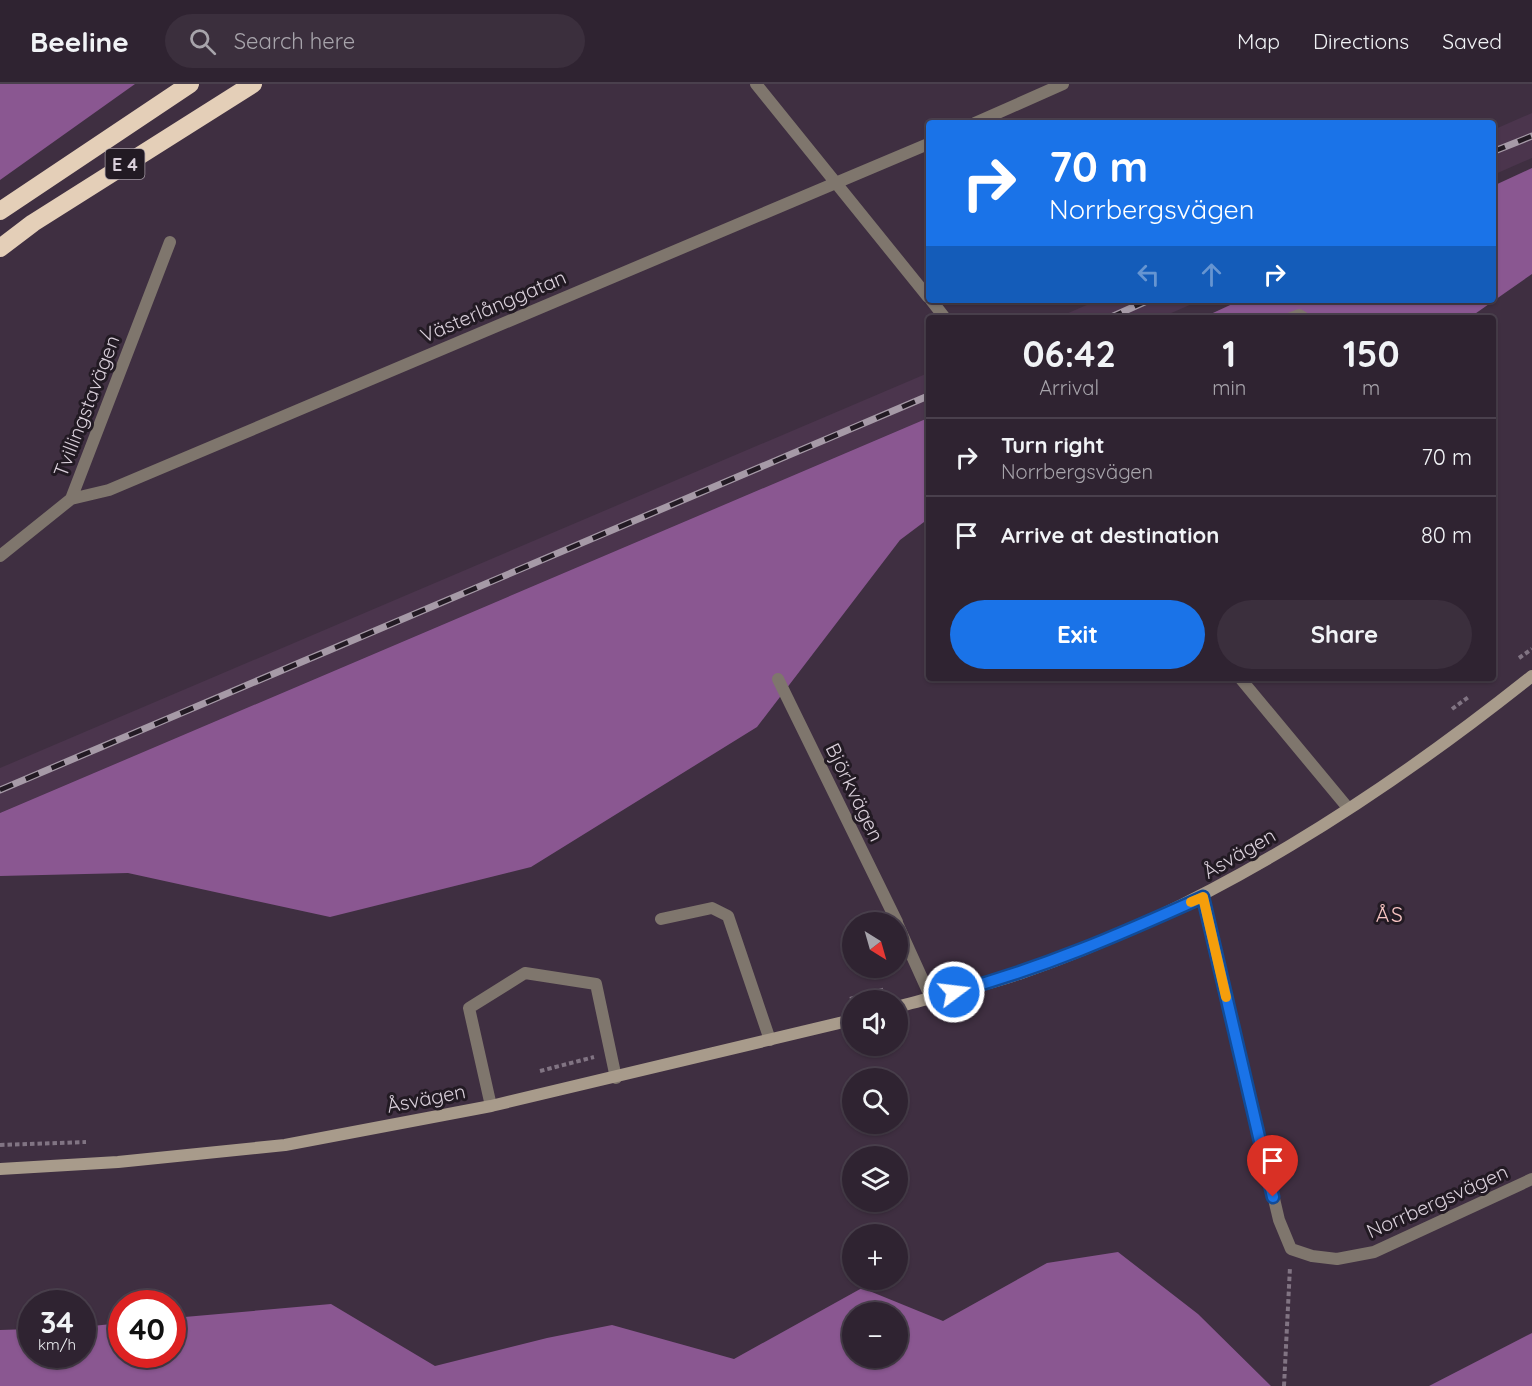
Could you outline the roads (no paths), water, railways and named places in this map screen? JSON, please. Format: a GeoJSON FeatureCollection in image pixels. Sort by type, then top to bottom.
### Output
{"type":"FeatureCollection","features":[{"type":"Feature","properties":{"kind":"highway","name":"E 4"},"geometry":{"type":"LineString","coordinates":[[0,211],[190,84]]}},
{"type":"Feature","properties":{"kind":"highway","name":"E 4"},"geometry":{"type":"LineString","coordinates":[[0,248],[33,223],[253,84]]}},
{"type":"Feature","properties":{"kind":"street"},"geometry":{"type":"LineString","coordinates":[[756,84],[926,293]]}},
{"type":"Feature","properties":{"kind":"street"},"geometry":{"type":"LineString","coordinates":[[982,120],[1063,84]]}},
{"type":"Feature","properties":{"kind":"street","name":"Västerlånggatan"},"geometry":{"type":"LineString","coordinates":[[71,499],[109,490],[839,184],[926,145]]}},
{"type":"Feature","properties":{"kind":"street","name":"Tvillingstavägen"},"geometry":{"type":"LineString","coordinates":[[0,556],[71,499],[170,242]]}},
{"type":"Feature","properties":{"kind":"street","name":"Åsvägen"},"geometry":{"type":"LineString","coordinates":[[908,1004],[1023,973],[1126,932],[1203,897],[1298,841],[1348,808],[1419,760],[1532,676]]}},
{"type":"Feature","properties":{"kind":"street","name":"Björkvägen"},"geometry":{"type":"LineString","coordinates":[[778,679],[892,912]]}},
{"type":"Feature","properties":{"kind":"street"},"geometry":{"type":"LineString","coordinates":[[1242,681],[1348,808]]}},
{"type":"Feature","properties":{"kind":"street","name":"Norrbergsvägen"},"geometry":{"type":"LineString","coordinates":[[1203,897],[1279,1220],[1291,1249],[1312,1256],[1337,1258],[1374,1252],[1532,1179]]}},
{"type":"Feature","properties":{"kind":"street"},"geometry":{"type":"LineString","coordinates":[[661,919],[712,908],[728,916],[770,1040]]}},
{"type":"Feature","properties":{"kind":"street","name":"Björkvägen"},"geometry":{"type":"LineString","coordinates":[[908,946],[931,998]]}},
{"type":"Feature","properties":{"kind":"street"},"geometry":{"type":"LineString","coordinates":[[491,1106],[469,1008],[525,973],[596,984],[616,1078]]}},
{"type":"Feature","properties":{"kind":"street","name":"Åsvägen"},"geometry":{"type":"LineString","coordinates":[[0,1169],[118,1162],[285,1145],[491,1106],[842,1022]]}},
{"type":"Feature","properties":{"kind":"railway"},"geometry":{"type":"LineString","coordinates":[[1496,150],[1532,136]]}},
{"type":"Feature","properties":{"kind":"railway"},"geometry":{"type":"LineString","coordinates":[[1116,315],[1142,303]]}},
{"type":"Feature","properties":{"kind":"railway"},"geometry":{"type":"LineString","coordinates":[[0,790],[926,397]]}},
{"type":"Feature","properties":{"kind":"district","name":"ÅS"},"geometry":{"type":"Point","coordinates":[1390,914]}}]}
